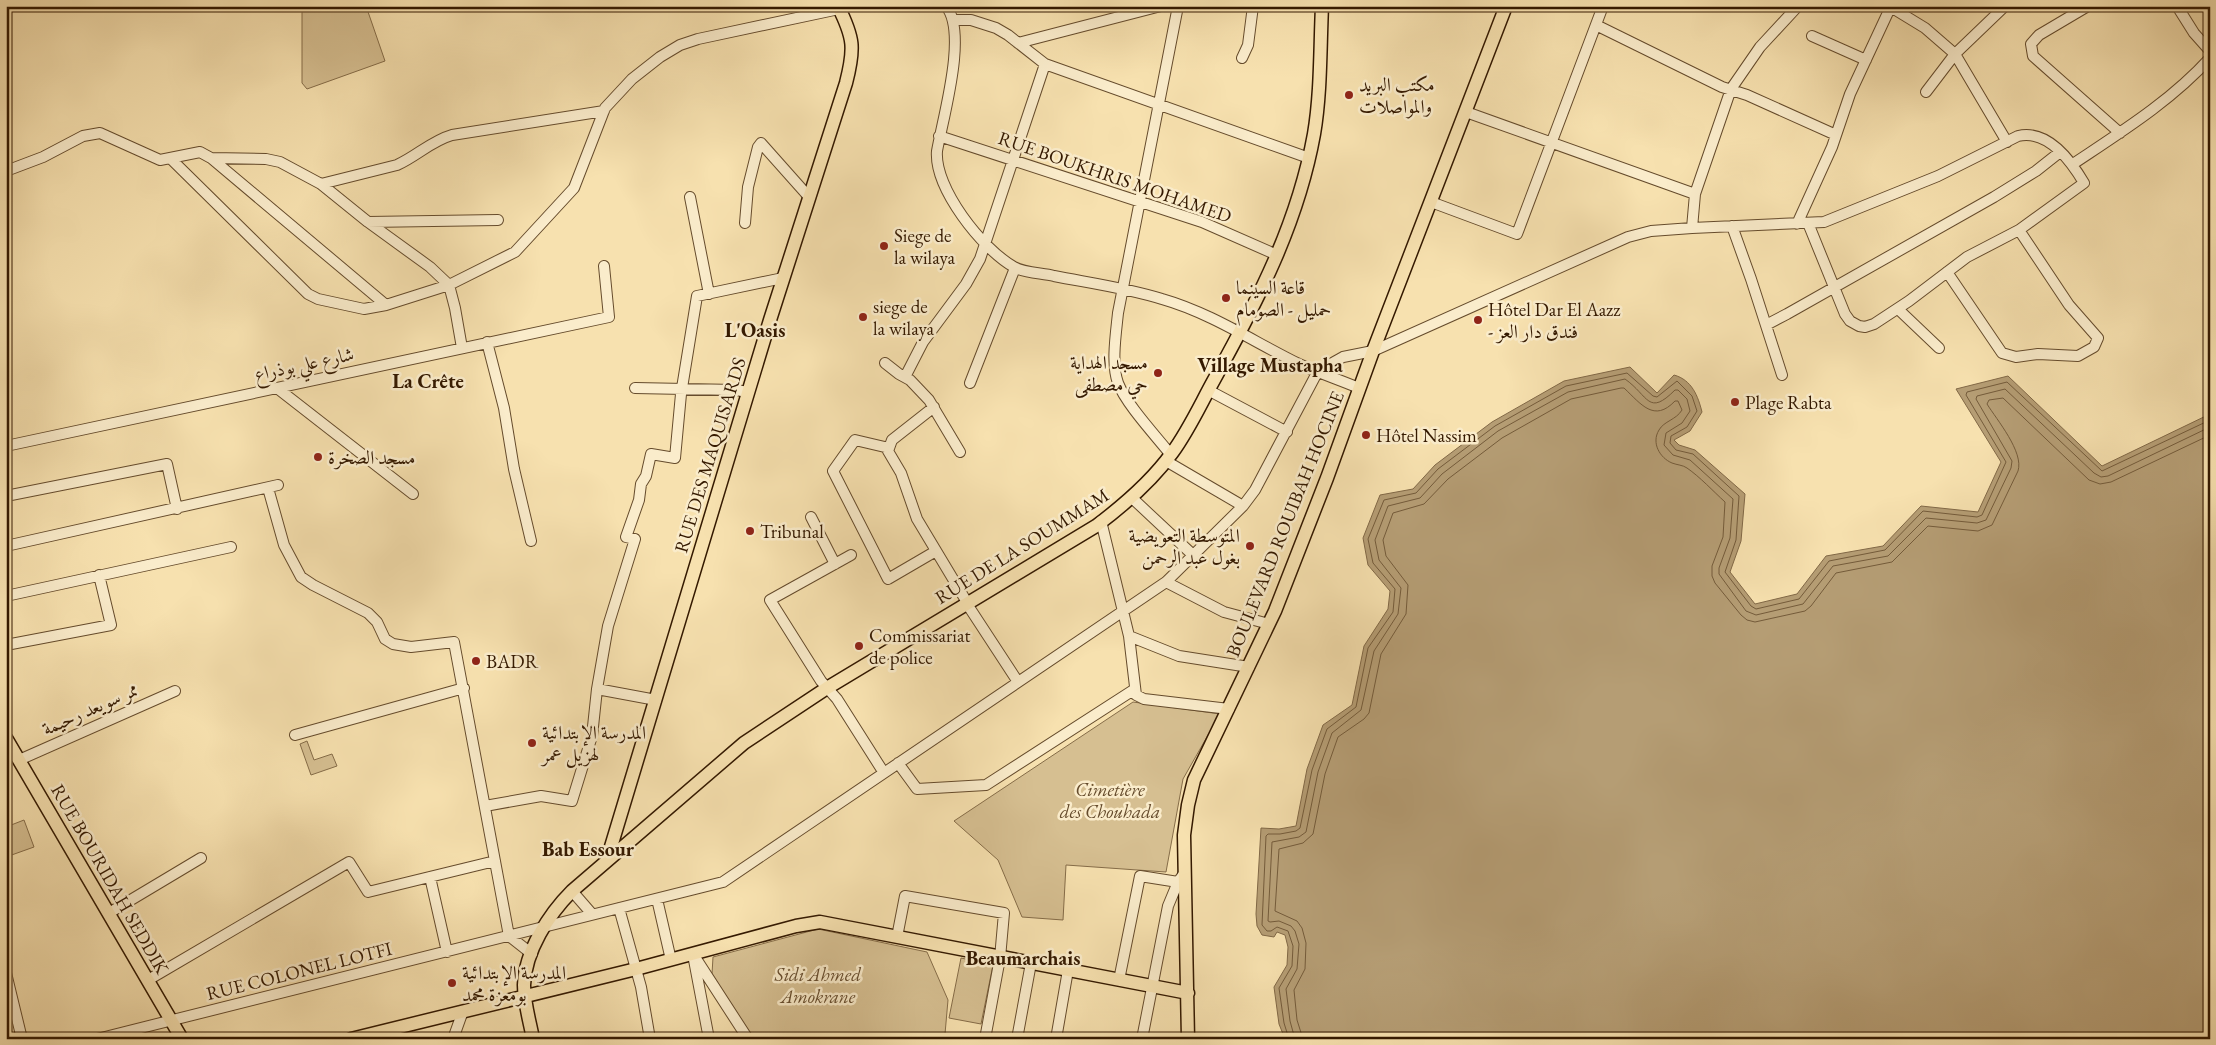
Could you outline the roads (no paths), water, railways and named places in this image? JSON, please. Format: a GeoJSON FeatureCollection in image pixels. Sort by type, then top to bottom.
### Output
{"type":"FeatureCollection","features":[{"type":"Feature","properties":{"kind":"main road","name":"RUE DE LA SOUMMAM"},"geometry":{"type":"LineString","coordinates":[[533,1039],[525,996],[525,979],[532,954],[544,927],[556,908],[572,891],[744,743],[828,688],[1102,521],[1131,497],[1169,458],[1241,331],[1277,255],[1298,199],[1314,133],[1318,95],[1322,6]]}},
{"type":"Feature","properties":{"kind":"main road","name":"BOULEVARD ROUIBAH HOCINE"},"geometry":{"type":"LineString","coordinates":[[1188,1039],[1188,993],[1181,877],[1188,805],[1194,780],[1269,624],[1324,487],[1373,351],[1506,6]]}},
{"type":"Feature","properties":{"kind":"main road","name":"RUE DES MAQUISARDS"},"geometry":{"type":"LineString","coordinates":[[607,860],[748,392],[846,83],[851,60],[851,33],[838,8]]}},
{"type":"Feature","properties":{"kind":"main road","name":"RUE BOURIDAH SEDDIK"},"geometry":{"type":"LineString","coordinates":[[6,738],[182,1039]]}},
{"type":"Feature","properties":{"kind":"main road"},"geometry":{"type":"LineString","coordinates":[[351,1039],[636,969],[796,926],[820,922],[1188,993]]}},
{"type":"Feature","properties":{"kind":"street"},"geometry":{"type":"LineString","coordinates":[[946,6],[953,20],[956,35],[954,57],[936,158],[939,174],[963,215],[985,246],[1015,268],[1124,289],[1164,299],[1241,331],[1300,364],[1359,388]]}},
{"type":"Feature","properties":{"kind":"street"},"geometry":{"type":"LineString","coordinates":[[1018,43],[1129,11],[1161,6]]}},
{"type":"Feature","properties":{"kind":"street"},"geometry":{"type":"LineString","coordinates":[[1178,6],[1118,313],[1115,347],[1118,383],[1169,458],[1243,506]]}},
{"type":"Feature","properties":{"kind":"street"},"geometry":{"type":"LineString","coordinates":[[1242,58],[1248,45],[1253,6]]}},
{"type":"Feature","properties":{"kind":"street"},"geometry":{"type":"LineString","coordinates":[[1431,202],[1517,234],[1604,6]]}},
{"type":"Feature","properties":{"kind":"street"},"geometry":{"type":"LineString","coordinates":[[1692,228],[1695,194],[1731,89],[1760,47],[1798,6]]}},
{"type":"Feature","properties":{"kind":"street"},"geometry":{"type":"LineString","coordinates":[[1926,92],[1954,54],[2005,6]]}},
{"type":"Feature","properties":{"kind":"street"},"geometry":{"type":"LineString","coordinates":[[2088,6],[2039,35],[2032,44],[2033,56],[2120,133]]}},
{"type":"Feature","properties":{"kind":"street"},"geometry":{"type":"LineString","coordinates":[[2177,6],[2194,32],[2210,51]]}},
{"type":"Feature","properties":{"kind":"street"},"geometry":{"type":"LineString","coordinates":[[1796,224],[1836,135],[1850,94],[1890,7],[1924,28],[1954,54],[2007,142]]}},
{"type":"Feature","properties":{"kind":"street"},"geometry":{"type":"LineString","coordinates":[[170,158],[308,294],[318,299],[364,309],[449,285],[515,252],[568,196],[579,179],[604,111],[632,79],[660,57],[680,45],[712,35],[838,8]]}},
{"type":"Feature","properties":{"kind":"street"},"geometry":{"type":"LineString","coordinates":[[953,20],[971,20],[996,28],[1045,64],[1308,158]]}},
{"type":"Feature","properties":{"kind":"street"},"geometry":{"type":"LineString","coordinates":[[1596,25],[1722,88],[1731,89],[1836,135]]}},
{"type":"Feature","properties":{"kind":"street"},"geometry":{"type":"LineString","coordinates":[[1812,36],[1866,60]]}},
{"type":"Feature","properties":{"kind":"street"},"geometry":{"type":"LineString","coordinates":[[2073,164],[2120,133],[2185,85],[2210,58]]}},
{"type":"Feature","properties":{"kind":"street"},"geometry":{"type":"LineString","coordinates":[[905,377],[924,342],[971,276],[985,246],[1045,64]]}},
{"type":"Feature","properties":{"kind":"street"},"geometry":{"type":"LineString","coordinates":[[321,184],[398,165],[439,139],[452,135],[604,111]]}},
{"type":"Feature","properties":{"kind":"street"},"geometry":{"type":"LineString","coordinates":[[1466,112],[1695,194]]}},
{"type":"Feature","properties":{"kind":"street"},"geometry":{"type":"LineString","coordinates":[[6,171],[43,157],[83,136],[100,133],[160,160],[200,152],[211,158],[386,304]]}},
{"type":"Feature","properties":{"kind":"street"},"geometry":{"type":"LineString","coordinates":[[1318,371],[1343,357],[1373,351],[1628,237],[1652,231],[1824,222],[1920,183],[2018,136],[2032,135],[2048,142],[2073,164],[2084,183],[2019,230],[1967,257],[1898,309],[1869,327],[1859,326],[1848,318],[1808,223]]}},
{"type":"Feature","properties":{"kind":"street","name":"RUE BOUKHRIS MOHAMED"},"geometry":{"type":"LineString","coordinates":[[939,136],[1202,222],[1277,255]]}},
{"type":"Feature","properties":{"kind":"street"},"geometry":{"type":"LineString","coordinates":[[745,223],[748,187],[758,147],[761,143],[809,197]]}},
{"type":"Feature","properties":{"kind":"street"},"geometry":{"type":"LineString","coordinates":[[1766,325],[1994,197],[2036,171],[2060,152]]}},
{"type":"Feature","properties":{"kind":"street"},"geometry":{"type":"LineString","coordinates":[[211,158],[266,158],[280,162],[321,184],[368,222],[430,267],[449,285],[462,348]]}},
{"type":"Feature","properties":{"kind":"street"},"geometry":{"type":"LineString","coordinates":[[690,196],[709,294]]}},
{"type":"Feature","properties":{"kind":"street"},"geometry":{"type":"LineString","coordinates":[[368,222],[498,220]]}},
{"type":"Feature","properties":{"kind":"street"},"geometry":{"type":"LineString","coordinates":[[1732,226],[1782,375]]}},
{"type":"Feature","properties":{"kind":"street"},"geometry":{"type":"LineString","coordinates":[[1947,272],[2002,353],[2016,357],[2038,354],[2078,356],[2094,347],[2098,338],[2069,305],[2019,230]]}},
{"type":"Feature","properties":{"kind":"street","name":"شارع علي بوذراع"},"geometry":{"type":"LineString","coordinates":[[6,446],[609,317],[604,266]]}},
{"type":"Feature","properties":{"kind":"street"},"geometry":{"type":"LineString","coordinates":[[970,383],[1015,268]]}},
{"type":"Feature","properties":{"kind":"street"},"geometry":{"type":"LineString","coordinates":[[485,806],[541,796],[572,801],[592,736],[597,689],[608,626],[635,539],[626,536],[639,500],[640,484],[646,476],[651,454],[675,458],[682,389],[697,296],[784,278]]}},
{"type":"Feature","properties":{"kind":"street"},"geometry":{"type":"LineString","coordinates":[[1898,309],[1940,348]]}},
{"type":"Feature","properties":{"kind":"street"},"geometry":{"type":"LineString","coordinates":[[487,342],[500,391],[514,469],[531,541]]}},
{"type":"Feature","properties":{"kind":"street"},"geometry":{"type":"LineString","coordinates":[[885,363],[910,380],[934,408],[960,452]]}},
{"type":"Feature","properties":{"kind":"street","name":"RUE COLONEL LOTFI"},"geometry":{"type":"LineString","coordinates":[[97,1039],[723,882],[1166,582],[1243,506],[1255,490],[1318,371]]}},
{"type":"Feature","properties":{"kind":"street"},"geometry":{"type":"LineString","coordinates":[[276,388],[413,494]]}},
{"type":"Feature","properties":{"kind":"street"},"geometry":{"type":"LineString","coordinates":[[635,388],[748,392]]}},
{"type":"Feature","properties":{"kind":"street"},"geometry":{"type":"LineString","coordinates":[[1208,390],[1287,432]]}},
{"type":"Feature","properties":{"kind":"street"},"geometry":{"type":"LineString","coordinates":[[934,408],[892,440],[888,451],[901,473],[917,518],[968,604],[1018,682]]}},
{"type":"Feature","properties":{"kind":"street"},"geometry":{"type":"LineString","coordinates":[[889,448],[855,440],[833,471],[888,579],[936,551]]}},
{"type":"Feature","properties":{"kind":"street"},"geometry":{"type":"LineString","coordinates":[[6,496],[167,464],[177,509]]}},
{"type":"Feature","properties":{"kind":"street"},"geometry":{"type":"LineString","coordinates":[[6,546],[273,487],[284,545],[302,577],[313,585],[368,613],[377,622],[385,638],[393,644],[411,647],[454,642],[509,936],[532,954]]}},
{"type":"Feature","properties":{"kind":"street"},"geometry":{"type":"LineString","coordinates":[[1131,497],[1194,556]]}},
{"type":"Feature","properties":{"kind":"street"},"geometry":{"type":"LineString","coordinates":[[811,517],[835,564]]}},
{"type":"Feature","properties":{"kind":"street"},"geometry":{"type":"LineString","coordinates":[[1102,521],[1129,636],[1137,696],[1144,699],[1229,710]]}},
{"type":"Feature","properties":{"kind":"street"},"geometry":{"type":"LineString","coordinates":[[6,596],[231,547]]}},
{"type":"Feature","properties":{"kind":"street"},"geometry":{"type":"LineString","coordinates":[[851,555],[770,600],[821,681],[837,699],[884,772]]}},
{"type":"Feature","properties":{"kind":"street"},"geometry":{"type":"LineString","coordinates":[[6,645],[111,625],[99,575]]}},
{"type":"Feature","properties":{"kind":"street"},"geometry":{"type":"LineString","coordinates":[[1166,582],[1224,612],[1269,624]]}},
{"type":"Feature","properties":{"kind":"street"},"geometry":{"type":"LineString","coordinates":[[1129,636],[1179,656],[1249,667]]}},
{"type":"Feature","properties":{"kind":"street"},"geometry":{"type":"LineString","coordinates":[[295,735],[464,688]]}},
{"type":"Feature","properties":{"kind":"street"},"geometry":{"type":"LineString","coordinates":[[597,689],[656,700]]}},
{"type":"Feature","properties":{"kind":"street"},"geometry":{"type":"LineString","coordinates":[[898,763],[917,790],[986,785],[1135,690]]}},
{"type":"Feature","properties":{"kind":"street","name":"ممر سويعد رحيمة"},"geometry":{"type":"LineString","coordinates":[[19,760],[175,691]]}},
{"type":"Feature","properties":{"kind":"street"},"geometry":{"type":"LineString","coordinates":[[109,913],[201,858]]}},
{"type":"Feature","properties":{"kind":"street"},"geometry":{"type":"LineString","coordinates":[[148,980],[349,862],[368,892],[495,861]]}},
{"type":"Feature","properties":{"kind":"street"},"geometry":{"type":"LineString","coordinates":[[1119,980],[1140,876],[1181,877],[1168,906],[1142,1039]]}},
{"type":"Feature","properties":{"kind":"street"},"geometry":{"type":"LineString","coordinates":[[430,877],[447,952]]}},
{"type":"Feature","properties":{"kind":"street"},"geometry":{"type":"LineString","coordinates":[[572,891],[592,914]]}},
{"type":"Feature","properties":{"kind":"street"},"geometry":{"type":"LineString","coordinates":[[897,938],[905,896],[1004,913],[1000,958],[985,1039]]}},
{"type":"Feature","properties":{"kind":"street"},"geometry":{"type":"LineString","coordinates":[[657,899],[671,960]]}},
{"type":"Feature","properties":{"kind":"street"},"geometry":{"type":"LineString","coordinates":[[619,908],[636,969],[650,1039]]}},
{"type":"Feature","properties":{"kind":"street"},"geometry":{"type":"LineString","coordinates":[[693,954],[709,1039]]}},
{"type":"Feature","properties":{"kind":"street"},"geometry":{"type":"LineString","coordinates":[[693,954],[748,1039]]}},
{"type":"Feature","properties":{"kind":"street"},"geometry":{"type":"LineString","coordinates":[[1017,1039],[1030,963]]}},
{"type":"Feature","properties":{"kind":"street"},"geometry":{"type":"LineString","coordinates":[[1056,1039],[1068,970]]}},
{"type":"Feature","properties":{"kind":"street"},"geometry":{"type":"LineString","coordinates":[[6,973],[22,1039]]}},
{"type":"Feature","properties":{"kind":"street"},"geometry":{"type":"LineString","coordinates":[[453,1039],[463,1011]]}},
{"type":"Feature","properties":{"kind":"water"},"geometry":{"type":"Polygon","coordinates":[[[1630,367],[1657,393],[1674,375],[1680,377],[1693,389],[1702,412],[1690,431],[1674,440],[1679,445],[1695,450],[1745,494],[1741,541],[1730,572],[1755,604],[1797,594],[1826,556],[1883,546],[1921,506],[1978,512],[2001,462],[1956,389],[2008,376],[2102,466],[2210,414],[2210,1039],[1285,1039],[1279,1024],[1274,987],[1287,965],[1288,947],[1285,935],[1277,932],[1274,937],[1262,935],[1257,926],[1261,828],[1279,829],[1296,826],[1307,769],[1323,725],[1352,705],[1364,646],[1388,609],[1390,591],[1368,565],[1363,538],[1380,495],[1413,489],[1435,465],[1492,422],[1564,381],[1630,367]]]}},
{"type":"Feature","properties":{"kind":"place","name":"مكتب البريد والمواصلات"},"geometry":{"type":"Point","coordinates":[1349,95]}},
{"type":"Feature","properties":{"kind":"place","name":"Siege de la wilaya"},"geometry":{"type":"Point","coordinates":[884,246]}},
{"type":"Feature","properties":{"kind":"place","name":"قاعة السينما حمليل - الصومام"},"geometry":{"type":"Point","coordinates":[1226,298]}},
{"type":"Feature","properties":{"kind":"place","name":"siege de la wilaya"},"geometry":{"type":"Point","coordinates":[863,317]}},
{"type":"Feature","properties":{"kind":"place","name":"Hôtel Dar El Aazz - فندق دار العز"},"geometry":{"type":"Point","coordinates":[1478,320]}},
{"type":"Feature","properties":{"kind":"place","name":"مسجد الهداية حي مصطفى"},"geometry":{"type":"Point","coordinates":[1158,373]}},
{"type":"Feature","properties":{"kind":"place","name":"Plage Rabta"},"geometry":{"type":"Point","coordinates":[1735,402]}},
{"type":"Feature","properties":{"kind":"place","name":"Hôtel Nassim"},"geometry":{"type":"Point","coordinates":[1366,435]}},
{"type":"Feature","properties":{"kind":"place","name":"مسجد الصخرة"},"geometry":{"type":"Point","coordinates":[318,457]}},
{"type":"Feature","properties":{"kind":"place","name":"Tribunal"},"geometry":{"type":"Point","coordinates":[750,531]}},
{"type":"Feature","properties":{"kind":"place","name":"المتوسطة التعويضية بغول عبد الرحمن"},"geometry":{"type":"Point","coordinates":[1250,546]}},
{"type":"Feature","properties":{"kind":"place","name":"Commissariat de police"},"geometry":{"type":"Point","coordinates":[859,646]}},
{"type":"Feature","properties":{"kind":"place","name":"BADR"},"geometry":{"type":"Point","coordinates":[476,661]}},
{"type":"Feature","properties":{"kind":"place","name":"المدرسة الإبتدائية لهزيل عمر"},"geometry":{"type":"Point","coordinates":[532,743]}},
{"type":"Feature","properties":{"kind":"place","name":"المدرسة الإبتدائية بومعزة محمد"},"geometry":{"type":"Point","coordinates":[452,983]}},
{"type":"Feature","properties":{"kind":"district","name":"L'Oasis"},"geometry":{"type":"Point","coordinates":[755,330]}},
{"type":"Feature","properties":{"kind":"district","name":"Village Mustapha"},"geometry":{"type":"Point","coordinates":[1270,365]}},
{"type":"Feature","properties":{"kind":"district","name":"La Crête"},"geometry":{"type":"Point","coordinates":[428,381]}},
{"type":"Feature","properties":{"kind":"district","name":"Bab Essour"},"geometry":{"type":"Point","coordinates":[588,849]}},
{"type":"Feature","properties":{"kind":"district","name":"Beaumarchais"},"geometry":{"type":"Point","coordinates":[1023,958]}},
{"type":"Feature","properties":{"kind":"park label","name":"Cimetière des Chouhada"},"geometry":{"type":"Point","coordinates":[1110,800]}},
{"type":"Feature","properties":{"kind":"park label","name":"Sidi Ahmed Amokrane"},"geometry":{"type":"Point","coordinates":[818,985]}}]}
